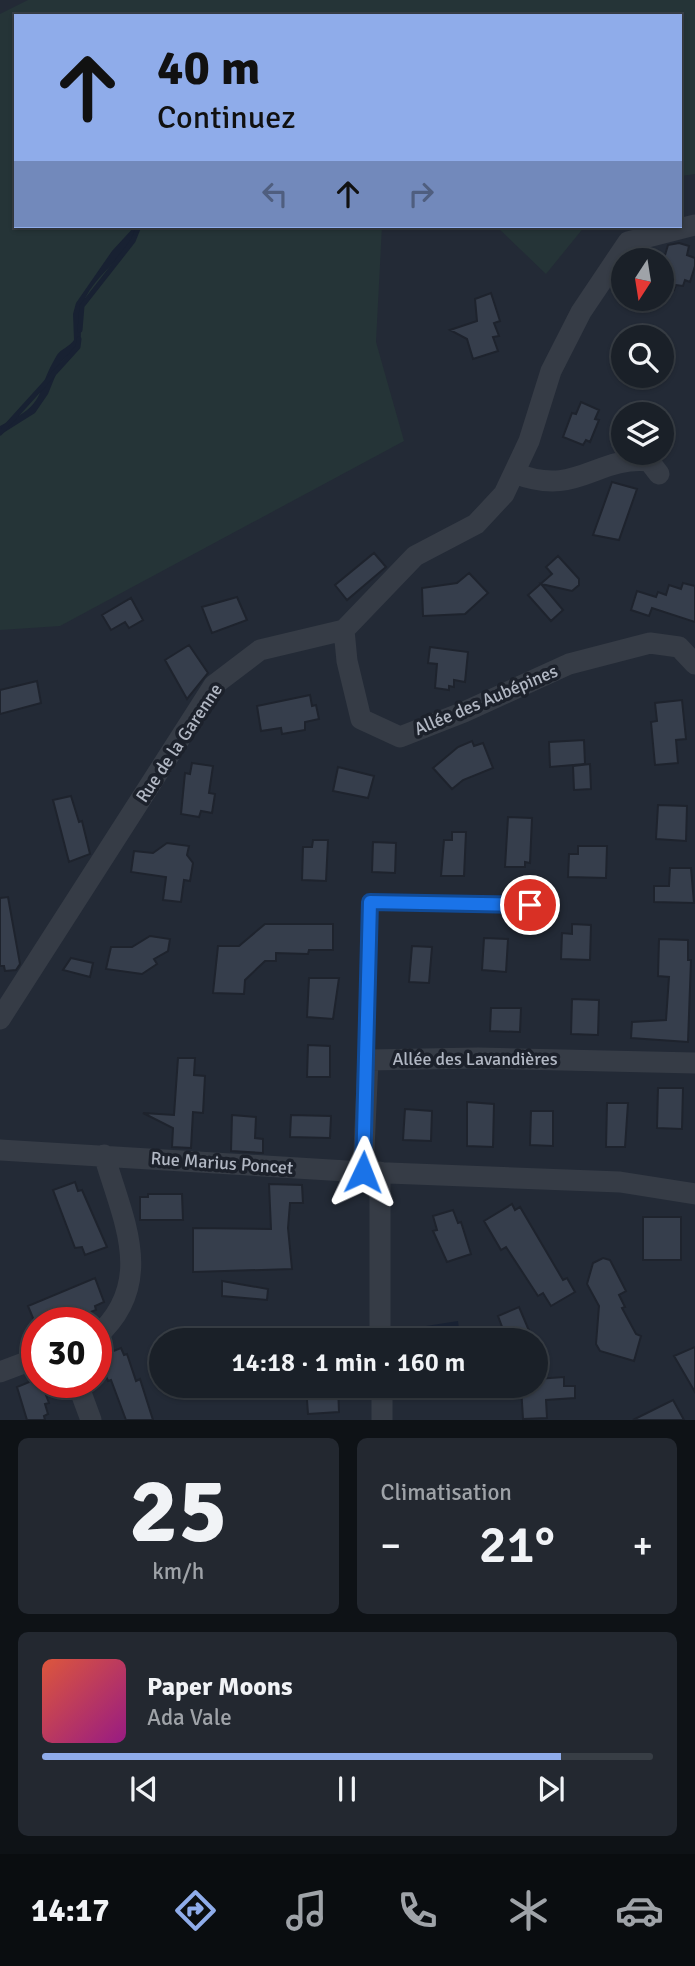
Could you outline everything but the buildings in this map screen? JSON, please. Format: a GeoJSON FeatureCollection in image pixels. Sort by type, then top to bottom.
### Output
{"type":"FeatureCollection","features":[{"type":"Feature","properties":{"kind":"street"},"geometry":{"type":"LineString","coordinates":[[344,630],[415,556],[476,524],[503,494],[529,440],[551,371],[581,312],[628,242],[695,225]]}},
{"type":"Feature","properties":{"kind":"street"},"geometry":{"type":"LineString","coordinates":[[514,473],[535,481],[566,482],[631,459],[649,461],[659,474]]}},
{"type":"Feature","properties":{"kind":"street","name":"Allée des Aubépines"},"geometry":{"type":"LineString","coordinates":[[344,630],[347,661],[361,719],[400,737],[464,712],[569,664],[636,646],[650,643],[679,647],[695,664]]}},
{"type":"Feature","properties":{"kind":"street","name":"Rue de la Garenne"},"geometry":{"type":"LineString","coordinates":[[0,1019],[214,685],[260,650],[344,630]]}},
{"type":"Feature","properties":{"kind":"street","name":"Allée des Lavandières"},"geometry":{"type":"LineString","coordinates":[[379,1328],[368,1060],[478,1058],[695,1063]]}},
{"type":"Feature","properties":{"kind":"street","name":"Rue Marius Poncet"},"geometry":{"type":"LineString","coordinates":[[0,1150],[371,1172],[620,1182],[695,1194]]}},
{"type":"Feature","properties":{"kind":"street"},"geometry":{"type":"LineString","coordinates":[[104,1155],[131,1248],[133,1267],[130,1289],[112,1320]]}},
{"type":"Feature","properties":{"kind":"street"},"geometry":{"type":"LineString","coordinates":[[0,1372],[21,1364]]}},
{"type":"Feature","properties":{"kind":"street"},"geometry":{"type":"LineString","coordinates":[[83,1398],[91,1420]]}},
{"type":"Feature","properties":{"kind":"street"},"geometry":{"type":"LineString","coordinates":[[382,1398],[382,1420]]}},
{"type":"Feature","properties":{"kind":"lane"},"geometry":{"type":"LineString","coordinates":[[368,1060],[370,902],[530,905]]}},
{"type":"Feature","properties":{"kind":"shaded area"},"geometry":{"type":"Polygon","coordinates":[[[28,0],[695,0],[695,174],[682,176],[682,14],[14,14],[14,228],[382,228],[376,342],[404,441],[60,626],[0,630],[0,14],[28,0]]]}},
{"type":"Feature","properties":{"kind":"shaded area"},"geometry":{"type":"Polygon","coordinates":[[[498,228],[583,228],[546,274],[498,228]]]}},
{"type":"Feature","properties":{"kind":"water"},"geometry":{"type":"Polygon","coordinates":[[[133,228],[139,228],[128,247],[87,294],[81,310],[80,343],[61,362],[48,394],[35,413],[0,435],[0,426],[34,404],[57,355],[74,340],[73,314],[76,303],[112,251],[133,228]]]}},
{"type":"Feature","properties":{"kind":"water"},"geometry":{"type":"Polygon","coordinates":[[[458,1321],[459,1328],[426,1328],[458,1321]]]}},
{"type":"Feature","properties":{"kind":"waterway"},"geometry":{"type":"LineString","coordinates":[[80,330],[82,306],[133,241],[138,228]]}},
{"type":"Feature","properties":{"kind":"waterway"},"geometry":{"type":"LineString","coordinates":[[0,433],[78,347],[79,339]]}},
{"type":"Feature","properties":{"kind":"route"},"geometry":{"type":"LineString","coordinates":[[363,1172],[370,902],[530,905]]}}]}
